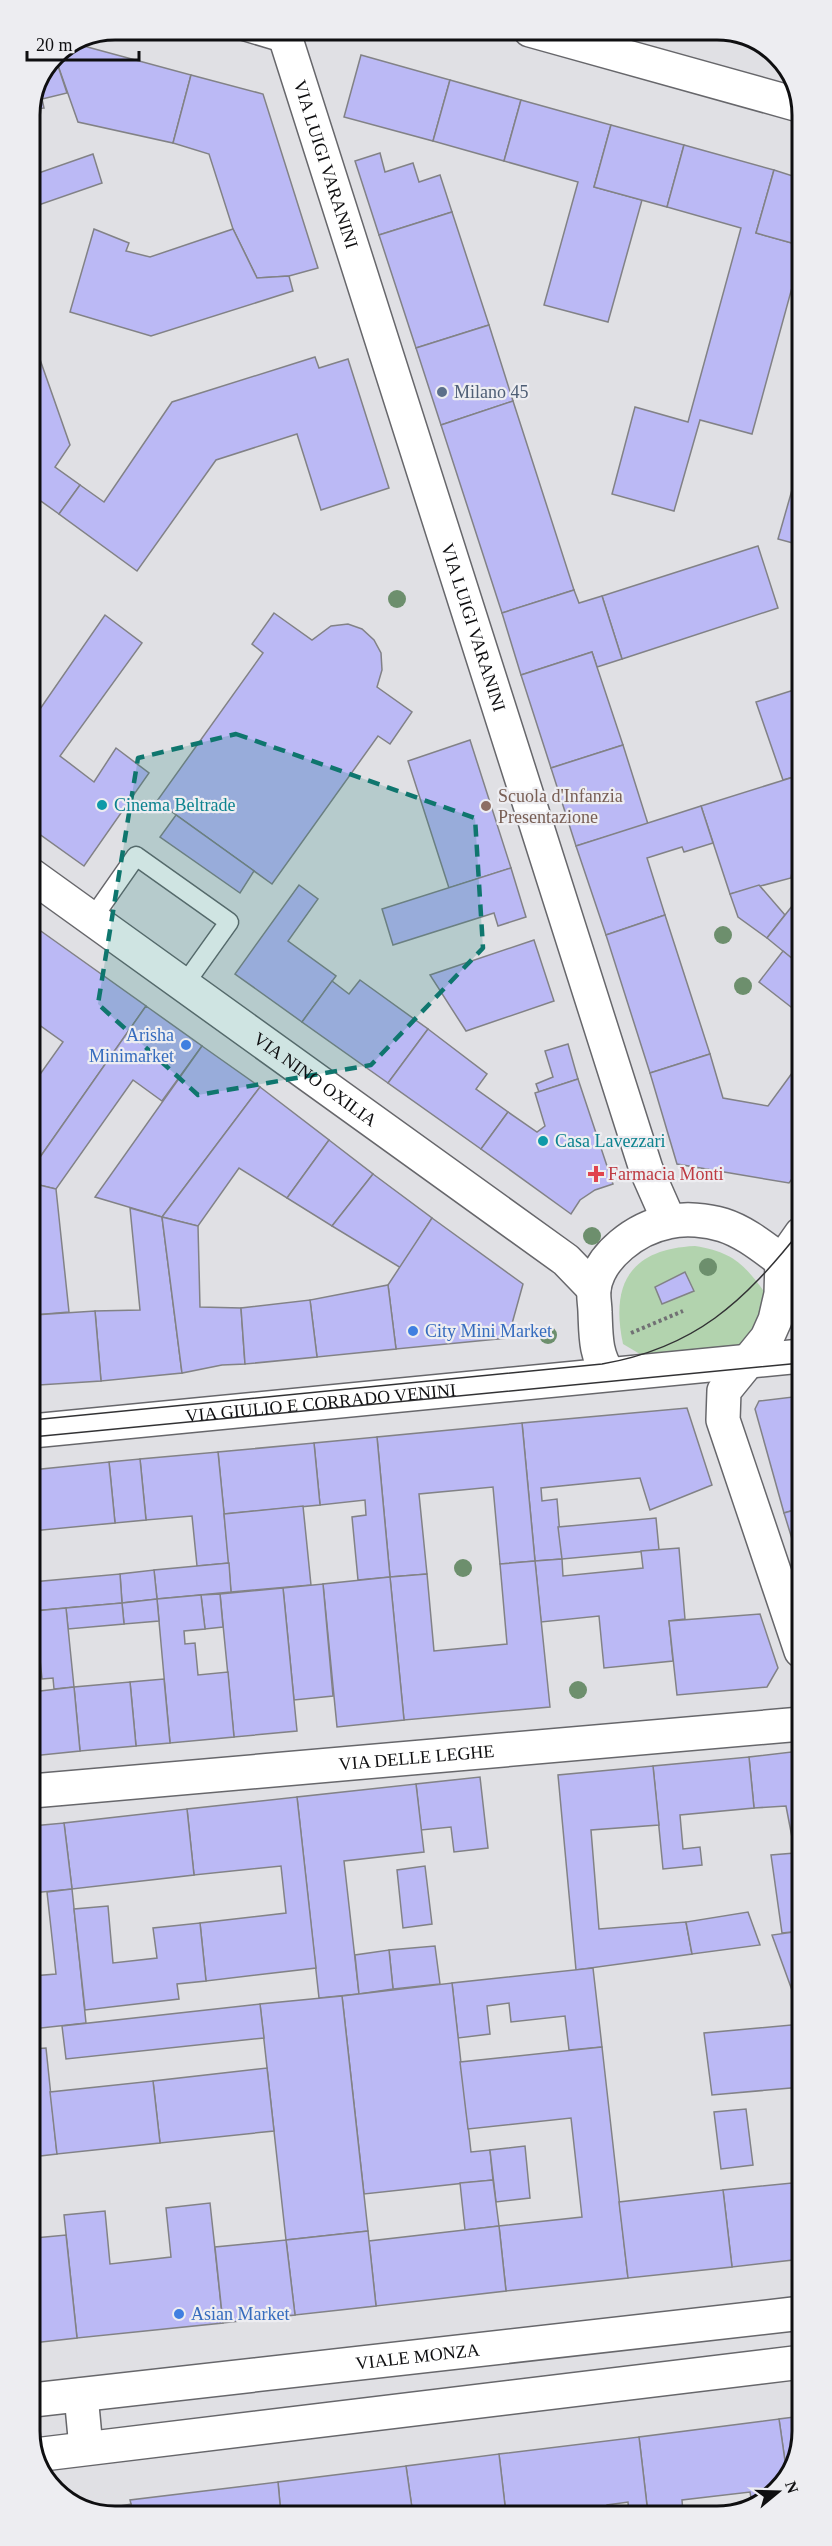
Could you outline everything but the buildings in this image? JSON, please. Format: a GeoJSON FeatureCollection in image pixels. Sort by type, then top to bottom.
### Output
{"type":"FeatureCollection","features":[{"type":"Feature","properties":{"kind":"street","name":"VIA LUIGI VARANINI"},"geometry":{"type":"LineString","coordinates":[[286,40],[642,1158],[658,1200],[669,1221]]}},
{"type":"Feature","properties":{"kind":"street"},"geometry":{"type":"LineString","coordinates":[[569,41],[790,103]]}},
{"type":"Feature","properties":{"kind":"street","name":"VIA NINO OXILIA"},"geometry":{"type":"LineString","coordinates":[[41,882],[557,1253],[594,1289]]}},
{"type":"Feature","properties":{"kind":"street"},"geometry":{"type":"LineString","coordinates":[[782,1261],[751,1239],[725,1226],[696,1220],[669,1221],[641,1232],[621,1245],[606,1263],[594,1289],[596,1340],[602,1364],[609,1374],[792,1357]]}},
{"type":"Feature","properties":{"kind":"street"},"geometry":{"type":"LineString","coordinates":[[792,1247],[782,1261],[781,1294],[775,1320],[767,1338],[724,1390],[723,1420],[792,1624]]}},
{"type":"Feature","properties":{"kind":"street","name":"VIA GIULIO E CORRADO VENINI"},"geometry":{"type":"LineString","coordinates":[[41,1430],[609,1374]]}},
{"type":"Feature","properties":{"kind":"street","name":"VIA DELLE LEGHE"},"geometry":{"type":"LineString","coordinates":[[41,1790],[792,1725]]}},
{"type":"Feature","properties":{"kind":"street","name":"VIALE MONZA"},"geometry":{"type":"LineString","coordinates":[[41,2399],[792,2313]]}},
{"type":"Feature","properties":{"kind":"street"},"geometry":{"type":"LineString","coordinates":[[44,2454],[792,2363]]}},
{"type":"Feature","properties":{"kind":"street"},"geometry":{"type":"LineString","coordinates":[[81,2395],[86,2448]]}},
{"type":"Feature","properties":{"kind":"lane"},"geometry":{"type":"LineString","coordinates":[[92,919],[136,856],[192,895],[229,922],[184,985]]}},
{"type":"Feature","properties":{"kind":"path"},"geometry":{"type":"LineString","coordinates":[[622,1338],[682,1311]]}},
{"type":"Feature","properties":{"kind":"highlighted area"},"geometry":{"type":"Polygon","coordinates":[[[236,734],[475,818],[483,948],[371,1065],[198,1095],[98,1004],[138,758],[236,734]]]}},
{"type":"Feature","properties":{"kind":"green space"},"geometry":{"type":"Polygon","coordinates":[[[695,1246],[720,1252],[738,1262],[768,1297],[744,1350],[650,1360],[623,1344],[620,1303],[623,1287],[630,1273],[641,1262],[655,1254],[695,1246]]]}},
{"type":"Feature","properties":{"kind":"tram line"},"geometry":{"type":"LineString","coordinates":[[41,1419],[602,1364],[635,1357],[691,1334],[715,1318],[738,1300],[792,1241]]}},
{"type":"Feature","properties":{"kind":"tram line"},"geometry":{"type":"LineString","coordinates":[[41,1436],[792,1364]]}},
{"type":"Feature","properties":{"kind":"place","name":"Milano 45"},"geometry":{"type":"Point","coordinates":[442,392]}},
{"type":"Feature","properties":{"kind":"place","name":"Cinema Beltrade"},"geometry":{"type":"Point","coordinates":[102,805]}},
{"type":"Feature","properties":{"kind":"place","name":"Scuola d'Infanzia Presentazione"},"geometry":{"type":"Point","coordinates":[486,806]}},
{"type":"Feature","properties":{"kind":"place","name":"Arisha Minimarket"},"geometry":{"type":"Point","coordinates":[186,1045]}},
{"type":"Feature","properties":{"kind":"place","name":"Casa Lavezzari"},"geometry":{"type":"Point","coordinates":[543,1141]}},
{"type":"Feature","properties":{"kind":"place","name":"Farmacia Monti"},"geometry":{"type":"Point","coordinates":[596,1174]}},
{"type":"Feature","properties":{"kind":"place","name":"City Mini Market"},"geometry":{"type":"Point","coordinates":[413,1331]}},
{"type":"Feature","properties":{"kind":"place","name":"Asian Market"},"geometry":{"type":"Point","coordinates":[179,2314]}}]}
